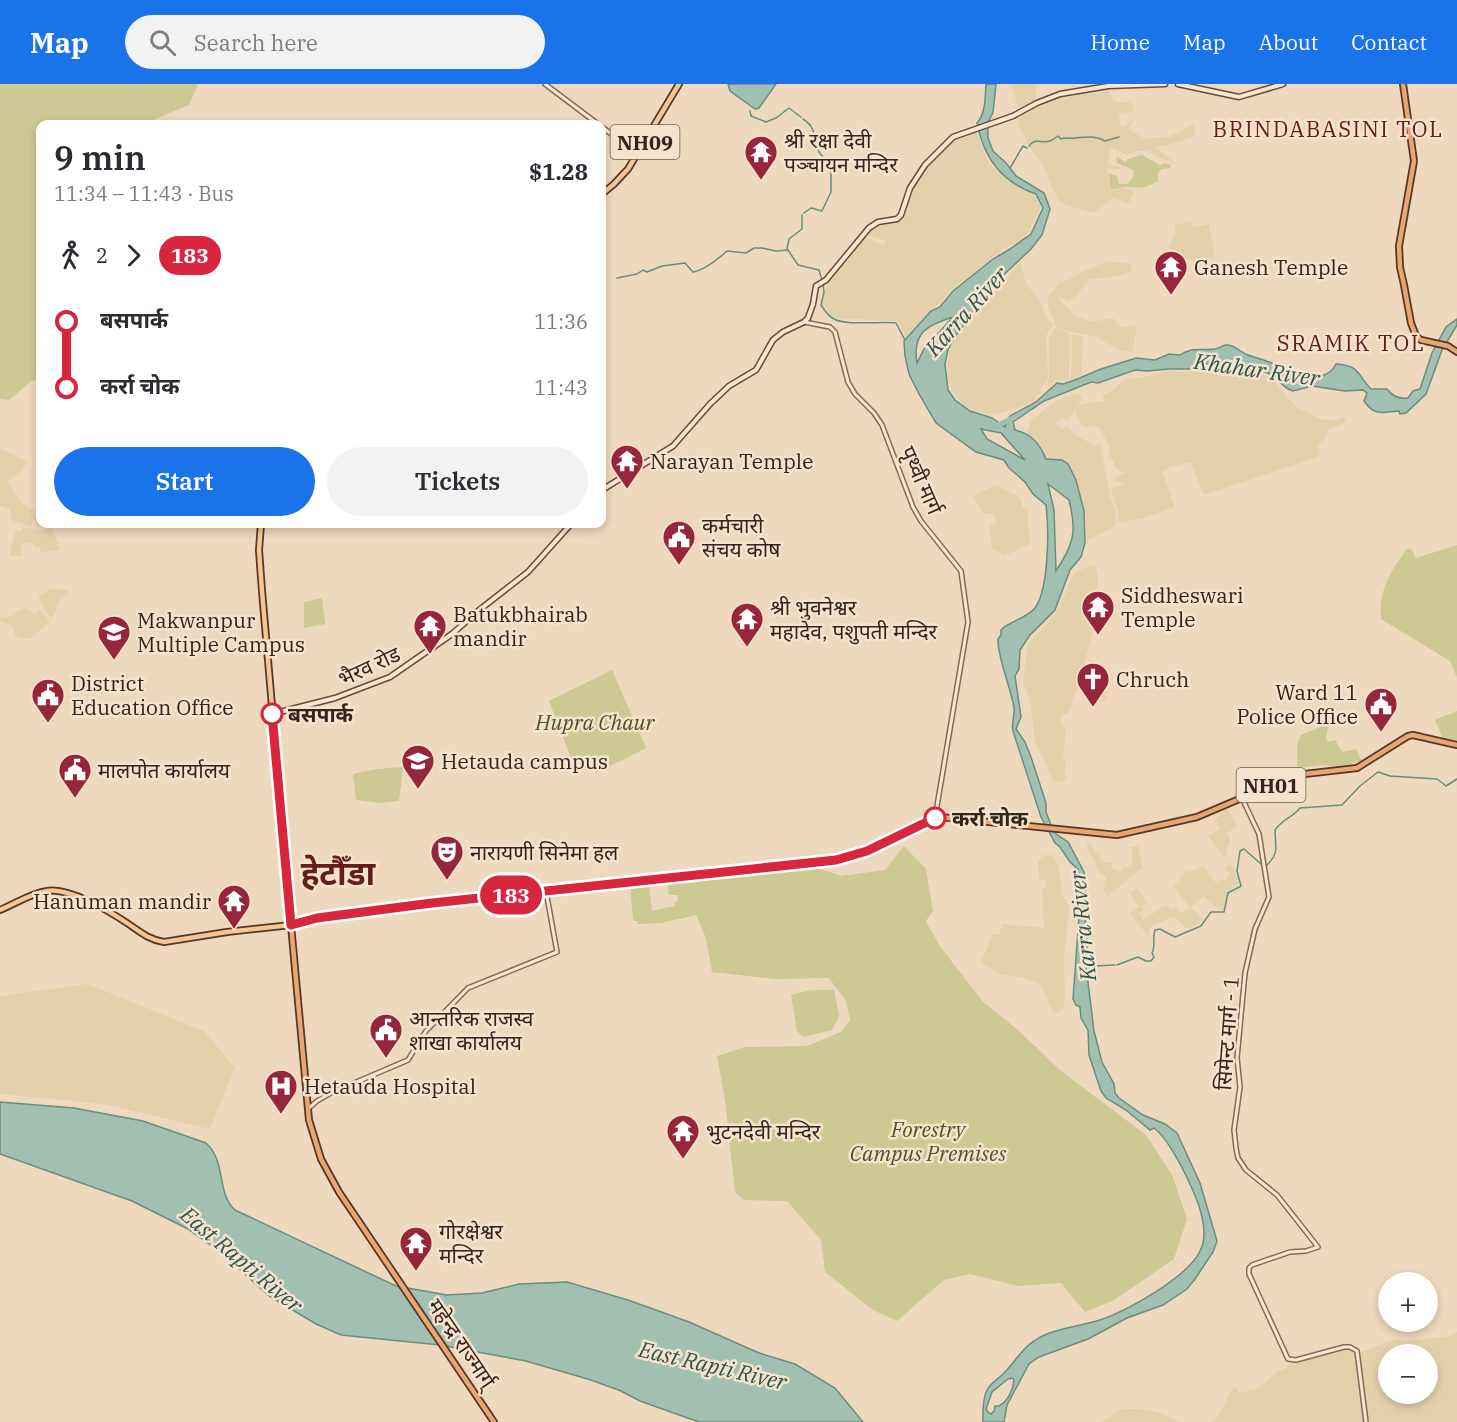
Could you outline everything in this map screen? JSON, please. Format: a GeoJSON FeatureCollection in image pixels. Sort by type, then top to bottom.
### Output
{"type":"FeatureCollection","features":[{"type":"Feature","properties":{"kind":"highway"},"geometry":{"type":"LineString","coordinates":[[1403,84],[1414,160],[1399,246],[1400,267],[1414,331],[1418,338],[1448,346],[1457,352]]}},
{"type":"Feature","properties":{"kind":"highway","name":"NH01"},"geometry":{"type":"LineString","coordinates":[[935,818],[1117,835],[1197,817],[1296,775],[1357,768],[1408,736],[1413,735],[1457,745]]}},
{"type":"Feature","properties":{"kind":"highway"},"geometry":{"type":"LineString","coordinates":[[291,925],[317,918],[836,860],[867,851],[935,818]]}},
{"type":"Feature","properties":{"kind":"highway","name":"महेन्द्र राज्मार्ग्"},"geometry":{"type":"LineString","coordinates":[[291,925],[304,1071],[312,1132],[327,1170],[339,1192],[494,1422]]}},
{"type":"Feature","properties":{"kind":"main road","name":"NH09"},"geometry":{"type":"LineString","coordinates":[[606,191],[624,175],[639,154],[679,84]]}},
{"type":"Feature","properties":{"kind":"main road"},"geometry":{"type":"LineString","coordinates":[[606,488],[673,446],[725,390],[756,370],[774,339],[804,322],[813,304],[816,286],[869,228],[878,222],[897,219],[901,215],[910,188],[926,165],[953,137],[1013,116],[1060,94],[1108,86],[1165,84]]}},
{"type":"Feature","properties":{"kind":"main road"},"geometry":{"type":"LineString","coordinates":[[1178,84],[1239,97],[1283,84]]}},
{"type":"Feature","properties":{"kind":"main road"},"geometry":{"type":"LineString","coordinates":[[0,910],[42,892],[54,891],[68,894],[109,911],[154,941],[164,942],[291,925],[259,550],[261,528]]}},
{"type":"Feature","properties":{"kind":"main road","name":"भैरव रोड"},"geometry":{"type":"LineString","coordinates":[[272,714],[335,698],[390,677],[452,634],[528,572],[567,528]]}},
{"type":"Feature","properties":{"kind":"street"},"geometry":{"type":"LineString","coordinates":[[544,84],[593,120]]}},
{"type":"Feature","properties":{"kind":"street"},"geometry":{"type":"LineString","coordinates":[[606,130],[639,154]]}},
{"type":"Feature","properties":{"kind":"street","name":"पृथ्वी मार्ग"},"geometry":{"type":"LineString","coordinates":[[804,322],[830,327],[835,332],[848,382],[855,394],[874,413],[882,425],[913,507],[921,521],[961,571],[968,622],[935,818]]}},
{"type":"Feature","properties":{"kind":"street","name":"सिमेन्ट मार्ग - 1"},"geometry":{"type":"LineString","coordinates":[[1242,798],[1259,834],[1269,897],[1255,929],[1245,973],[1237,1058],[1240,1087],[1234,1130],[1236,1148],[1238,1158],[1246,1170],[1277,1195],[1318,1247],[1306,1251],[1290,1252],[1252,1265],[1250,1274],[1288,1359],[1296,1360],[1344,1347],[1357,1351],[1366,1422]]}},
{"type":"Feature","properties":{"kind":"street"},"geometry":{"type":"LineString","coordinates":[[309,1108],[331,1093],[408,1060],[426,1031],[468,988],[557,952],[546,891]]}},
{"type":"Feature","properties":{"kind":"shaded area"},"geometry":{"type":"Polygon","coordinates":[[[1011,84],[1037,84],[1035,101],[1021,110],[1011,84]]]}},
{"type":"Feature","properties":{"kind":"shaded area"},"geometry":{"type":"Polygon","coordinates":[[[1109,89],[1112,99],[1116,102],[1129,102],[1134,106],[1131,112],[1119,113],[1120,124],[1123,127],[1135,117],[1129,129],[1144,139],[1169,137],[1194,124],[1195,136],[1155,147],[1175,163],[1173,164],[1148,151],[1135,151],[1127,155],[1110,147],[1108,163],[1123,167],[1123,169],[1107,169],[1111,189],[1114,191],[1120,188],[1134,190],[1131,201],[1126,203],[1114,198],[1095,212],[1088,212],[1058,200],[1040,160],[1031,149],[1017,123],[1023,114],[1037,105],[1064,96],[1109,89]]]}},
{"type":"Feature","properties":{"kind":"shaded area"},"geometry":{"type":"Polygon","coordinates":[[[977,132],[989,164],[1022,189],[1036,196],[1041,207],[1029,232],[1016,243],[1003,249],[951,290],[906,338],[898,321],[831,318],[821,305],[830,278],[862,237],[885,246],[885,240],[865,234],[878,224],[900,219],[913,187],[928,166],[948,144],[977,132]]]}},
{"type":"Feature","properties":{"kind":"shaded area"},"geometry":{"type":"Polygon","coordinates":[[[1191,221],[1193,228],[1209,224],[1215,258],[1194,266],[1191,260],[1179,259],[1174,262],[1169,246],[1175,236],[1175,225],[1191,221]]]}},
{"type":"Feature","properties":{"kind":"shaded area"},"geometry":{"type":"Polygon","coordinates":[[[1108,261],[1129,264],[1132,266],[1131,271],[1121,276],[1090,279],[1069,302],[1061,297],[1057,298],[1074,316],[1093,322],[1113,318],[1122,328],[1135,325],[1132,352],[1120,351],[1097,337],[1057,329],[1048,307],[1048,296],[1060,282],[1108,261]]]}},
{"type":"Feature","properties":{"kind":"shaded area"},"geometry":{"type":"Polygon","coordinates":[[[1020,263],[1027,285],[1039,299],[1048,320],[1053,324],[1046,336],[1048,378],[1034,401],[1001,413],[988,414],[964,405],[954,393],[948,380],[948,361],[952,344],[961,330],[1020,263]]]}},
{"type":"Feature","properties":{"kind":"shaded area"},"geometry":{"type":"Polygon","coordinates":[[[1054,328],[1070,334],[1069,380],[1055,381],[1049,386],[1047,382],[1049,378],[1049,338],[1054,328]]]}},
{"type":"Feature","properties":{"kind":"shaded area"},"geometry":{"type":"Polygon","coordinates":[[[1072,334],[1083,337],[1081,375],[1071,380],[1072,334]]]}},
{"type":"Feature","properties":{"kind":"shaded area"},"geometry":{"type":"Polygon","coordinates":[[[1230,368],[1270,377],[1296,407],[1321,419],[1335,421],[1345,417],[1346,421],[1339,426],[1329,428],[1325,439],[1318,445],[1320,456],[1208,494],[1203,493],[1190,462],[1168,468],[1162,472],[1175,507],[1119,523],[1111,488],[1124,484],[1114,481],[1113,478],[1125,473],[1115,468],[1114,461],[1109,456],[1109,445],[1099,427],[1083,426],[1078,419],[1076,411],[1078,406],[1104,401],[1102,396],[1126,378],[1134,379],[1169,371],[1230,368]]]}},
{"type":"Feature","properties":{"kind":"shaded area"},"geometry":{"type":"Polygon","coordinates":[[[1077,394],[1082,395],[1081,401],[1067,421],[1063,417],[1055,423],[1062,429],[1068,426],[1074,434],[1095,446],[1100,443],[1110,497],[1116,512],[1115,526],[1087,541],[1085,511],[1076,480],[1068,464],[1062,460],[1046,459],[1035,440],[1027,433],[1031,421],[1057,400],[1077,394]]]}},
{"type":"Feature","properties":{"kind":"shaded area"},"geometry":{"type":"Polygon","coordinates":[[[0,448],[28,462],[18,474],[11,477],[8,483],[22,503],[36,512],[36,520],[33,520],[30,527],[11,520],[10,509],[0,506],[0,448]]]}},
{"type":"Feature","properties":{"kind":"shaded area"},"geometry":{"type":"Polygon","coordinates":[[[995,485],[1020,497],[1023,508],[1027,508],[1030,544],[1004,556],[992,548],[989,525],[996,524],[995,513],[983,514],[973,496],[995,485]]]}},
{"type":"Feature","properties":{"kind":"shaded area"},"geometry":{"type":"Polygon","coordinates":[[[23,527],[41,531],[52,528],[60,550],[41,553],[40,547],[36,548],[31,543],[24,542],[21,544],[21,556],[10,556],[16,530],[20,532],[23,527]]]}},
{"type":"Feature","properties":{"kind":"shaded area"},"geometry":{"type":"Polygon","coordinates":[[[1095,564],[1098,575],[1097,595],[1100,597],[1097,607],[1092,609],[1091,614],[1094,617],[1092,635],[1082,673],[1094,678],[1096,685],[1101,689],[1106,689],[1107,697],[1104,703],[1076,689],[1069,713],[1061,715],[1061,722],[1066,732],[1063,760],[1066,761],[1067,780],[1054,783],[1035,741],[1030,700],[1023,681],[1028,644],[1060,607],[1074,572],[1095,564]]]}},
{"type":"Feature","properties":{"kind":"shaded area"},"geometry":{"type":"Polygon","coordinates":[[[52,588],[68,590],[68,595],[61,597],[52,619],[42,607],[38,597],[52,588]]]}},
{"type":"Feature","properties":{"kind":"shaded area"},"geometry":{"type":"Polygon","coordinates":[[[26,608],[35,614],[40,609],[50,622],[29,639],[15,635],[13,626],[0,621],[0,618],[10,617],[26,608]]]}},
{"type":"Feature","properties":{"kind":"shaded area"},"geometry":{"type":"Polygon","coordinates":[[[1227,808],[1238,826],[1227,833],[1230,843],[1227,847],[1227,856],[1223,857],[1208,836],[1220,829],[1215,819],[1227,808]]]}},
{"type":"Feature","properties":{"kind":"shaded area"},"geometry":{"type":"Polygon","coordinates":[[[1091,843],[1094,852],[1099,852],[1101,863],[1111,862],[1112,868],[1121,872],[1124,866],[1128,868],[1132,865],[1130,847],[1138,846],[1143,868],[1107,896],[1104,889],[1106,877],[1099,872],[1086,844],[1091,843]]]}},
{"type":"Feature","properties":{"kind":"shaded area"},"geometry":{"type":"Polygon","coordinates":[[[1044,855],[1052,855],[1059,867],[1062,893],[1069,907],[1064,960],[1065,995],[1063,1009],[1054,1015],[1038,983],[1021,977],[999,974],[981,962],[993,934],[999,935],[1002,924],[1044,928],[1042,889],[1046,887],[1046,880],[1039,880],[1038,861],[1044,855]]]}},
{"type":"Feature","properties":{"kind":"shaded area"},"geometry":{"type":"Polygon","coordinates":[[[1230,864],[1239,882],[1227,894],[1224,910],[1217,908],[1203,896],[1191,907],[1203,920],[1198,924],[1187,929],[1174,916],[1150,927],[1148,936],[1130,913],[1139,907],[1130,893],[1138,888],[1147,902],[1142,906],[1144,910],[1139,913],[1143,920],[1166,905],[1171,910],[1175,907],[1181,913],[1190,907],[1173,886],[1181,881],[1179,877],[1188,870],[1190,872],[1203,866],[1216,883],[1221,879],[1225,881],[1230,874],[1224,869],[1230,864]]]}},
{"type":"Feature","properties":{"kind":"shaded area"},"geometry":{"type":"Polygon","coordinates":[[[88,984],[204,1031],[235,1068],[210,1129],[104,1104],[0,1094],[0,996],[88,984]]]}},
{"type":"Feature","properties":{"kind":"shaded area"},"geometry":{"type":"Polygon","coordinates":[[[1457,1332],[1457,1422],[1368,1422],[1359,1353],[1378,1346],[1378,1404],[1438,1404],[1438,1344],[1382,1344],[1395,1339],[1405,1341],[1450,1336],[1457,1332]]]}},
{"type":"Feature","properties":{"kind":"shaded area"},"geometry":{"type":"Polygon","coordinates":[[[1343,1349],[1352,1351],[1355,1355],[1364,1422],[1210,1422],[1218,1417],[1233,1387],[1237,1388],[1239,1393],[1259,1388],[1278,1371],[1287,1368],[1289,1364],[1343,1349]]]}},
{"type":"Feature","properties":{"kind":"shaded area"},"geometry":{"type":"Polygon","coordinates":[[[1122,1409],[1157,1412],[1180,1422],[1102,1422],[1122,1409]]]}},
{"type":"Feature","properties":{"kind":"green space"},"geometry":{"type":"Polygon","coordinates":[[[0,84],[198,84],[189,105],[153,120],[36,120],[36,380],[31,381],[9,400],[0,399],[0,84]]]}},
{"type":"Feature","properties":{"kind":"green space"},"geometry":{"type":"Polygon","coordinates":[[[1142,155],[1160,165],[1165,163],[1171,165],[1170,168],[1162,169],[1158,173],[1158,181],[1149,186],[1111,189],[1109,173],[1117,176],[1119,184],[1128,184],[1134,175],[1133,170],[1117,163],[1116,159],[1118,157],[1125,162],[1142,155]]]}},
{"type":"Feature","properties":{"kind":"green space"},"geometry":{"type":"Polygon","coordinates":[[[1457,545],[1457,677],[1450,661],[1381,619],[1381,609],[1387,582],[1407,549],[1411,549],[1416,558],[1457,545]]]}},
{"type":"Feature","properties":{"kind":"green space"},"geometry":{"type":"Polygon","coordinates":[[[322,598],[325,624],[304,628],[304,602],[322,598]]]}},
{"type":"Feature","properties":{"kind":"green space","name":"Hupra Chaur"},"geometry":{"type":"Polygon","coordinates":[[[612,670],[646,748],[596,773],[589,758],[581,761],[578,755],[571,758],[549,701],[612,670]]]}},
{"type":"Feature","properties":{"kind":"green space"},"geometry":{"type":"Polygon","coordinates":[[[1457,711],[1457,742],[1443,739],[1435,720],[1457,711]]]}},
{"type":"Feature","properties":{"kind":"green space"},"geometry":{"type":"Polygon","coordinates":[[[1323,726],[1328,727],[1326,739],[1328,742],[1335,740],[1342,752],[1356,749],[1362,761],[1339,767],[1322,765],[1297,768],[1297,745],[1301,735],[1323,726]]]}},
{"type":"Feature","properties":{"kind":"green space"},"geometry":{"type":"Polygon","coordinates":[[[403,767],[399,801],[381,803],[356,800],[353,774],[403,767]]]}},
{"type":"Feature","properties":{"kind":"green space","name":"Forestry Campus Premises"},"geometry":{"type":"Polygon","coordinates":[[[904,846],[926,869],[933,911],[926,921],[939,945],[983,1002],[1018,1030],[1061,1071],[1146,1135],[1172,1175],[1187,1219],[1174,1259],[1114,1300],[1085,1312],[1061,1283],[1018,1286],[970,1274],[944,1280],[897,1321],[873,1310],[825,1272],[821,1240],[787,1201],[744,1200],[735,1192],[725,1100],[717,1056],[745,1047],[807,1046],[841,1032],[850,1020],[846,1001],[829,978],[776,979],[712,972],[706,938],[696,915],[661,923],[638,924],[637,921],[633,921],[630,885],[649,883],[652,911],[675,906],[677,902],[678,895],[669,895],[667,881],[815,867],[841,876],[885,870],[904,846]]]}},
{"type":"Feature","properties":{"kind":"green space"},"geometry":{"type":"Polygon","coordinates":[[[811,990],[834,990],[839,1016],[832,1030],[803,1037],[797,1031],[791,995],[811,990]]]}},
{"type":"Feature","properties":{"kind":"water"},"geometry":{"type":"Polygon","coordinates":[[[728,84],[776,84],[759,108],[755,109],[730,91],[728,84]]]}},
{"type":"Feature","properties":{"kind":"water","name":"Karra River"},"geometry":{"type":"Polygon","coordinates":[[[986,84],[996,84],[993,112],[988,123],[988,138],[993,151],[1016,176],[1044,193],[1050,209],[1042,235],[1031,249],[993,285],[954,338],[948,350],[945,364],[948,390],[955,400],[970,411],[992,418],[1005,427],[1010,416],[1036,402],[1057,383],[1063,384],[1136,358],[1155,360],[1169,354],[1180,355],[1197,349],[1215,349],[1227,345],[1307,376],[1324,375],[1336,364],[1350,366],[1358,372],[1371,389],[1387,389],[1391,394],[1408,398],[1413,391],[1420,389],[1432,353],[1446,327],[1457,319],[1457,325],[1442,350],[1426,394],[1406,413],[1380,412],[1372,409],[1364,401],[1367,393],[1363,390],[1345,391],[1312,386],[1293,391],[1270,374],[1255,368],[1227,364],[1218,366],[1209,363],[1196,369],[1135,370],[1098,383],[1091,382],[1044,401],[1013,422],[1015,430],[1034,440],[1046,459],[1062,460],[1068,464],[1076,480],[1084,511],[1085,543],[1081,557],[1070,570],[1055,610],[1030,635],[1020,650],[1019,669],[1015,676],[1021,717],[1016,729],[1031,757],[1051,825],[1056,834],[1068,842],[1084,872],[1086,966],[1094,1031],[1102,1062],[1119,1098],[1143,1115],[1165,1124],[1177,1133],[1200,1183],[1217,1241],[1213,1252],[1187,1289],[1163,1305],[1127,1318],[1088,1339],[1039,1357],[1029,1364],[1007,1405],[1004,1422],[983,1422],[985,1394],[1025,1348],[1049,1333],[1112,1316],[1156,1292],[1193,1261],[1203,1245],[1204,1230],[1194,1193],[1171,1148],[1154,1128],[1150,1130],[1126,1110],[1106,1098],[1101,1091],[1089,1055],[1088,1030],[1081,1018],[1080,1007],[1073,999],[1081,889],[1078,869],[1055,843],[1041,817],[1013,731],[1014,708],[998,639],[1003,628],[1032,611],[1040,599],[1047,558],[1046,505],[1033,494],[1004,460],[976,452],[936,423],[909,374],[905,356],[904,341],[931,311],[940,307],[953,291],[993,259],[1031,234],[1043,208],[1036,194],[1013,183],[996,168],[984,148],[977,123],[984,110],[986,84]],[[953,317],[936,323],[919,337],[917,363],[924,349],[953,317]],[[981,429],[987,439],[1025,460],[1001,433],[981,429]],[[1048,484],[1054,510],[1056,571],[1070,545],[1073,520],[1069,500],[1048,484]],[[1008,1379],[992,1392],[986,1409],[991,1414],[995,1406],[1002,1404],[1010,1395],[1014,1380],[1008,1379]]]}},
{"type":"Feature","properties":{"kind":"water","name":"East Rapti River"},"geometry":{"type":"Polygon","coordinates":[[[0,1102],[74,1108],[143,1121],[206,1143],[217,1159],[225,1195],[235,1210],[396,1286],[447,1295],[482,1293],[519,1284],[567,1282],[628,1300],[689,1322],[759,1353],[795,1364],[835,1388],[863,1422],[699,1422],[640,1401],[591,1380],[526,1361],[440,1345],[341,1335],[316,1324],[269,1296],[223,1254],[188,1229],[132,1201],[0,1154],[0,1102]]]}},
{"type":"Feature","properties":{"kind":"waterway"},"geometry":{"type":"LineString","coordinates":[[750,111],[751,116],[766,122],[789,108],[801,117]]}},
{"type":"Feature","properties":{"kind":"waterway"},"geometry":{"type":"LineString","coordinates":[[803,119],[812,129],[822,157],[831,165],[831,192],[822,211],[811,208],[804,213]]}},
{"type":"Feature","properties":{"kind":"waterway"},"geometry":{"type":"LineString","coordinates":[[1029,146],[1036,141],[1047,142],[1058,136],[1061,139],[1094,137],[1105,141],[1119,137]]}},
{"type":"Feature","properties":{"kind":"waterway"},"geometry":{"type":"LineString","coordinates":[[1010,168],[1023,146],[1027,148]]}},
{"type":"Feature","properties":{"kind":"waterway"},"geometry":{"type":"LineString","coordinates":[[787,249],[789,239],[802,229],[802,215]]}},
{"type":"Feature","properties":{"kind":"waterway"},"geometry":{"type":"LineString","coordinates":[[617,278],[637,274],[643,270],[647,272],[662,266],[685,263],[693,272],[698,271],[707,267],[727,251],[746,253],[754,248],[762,248],[776,251],[788,250],[798,265],[819,270],[822,280]]}},
{"type":"Feature","properties":{"kind":"waterway"},"geometry":{"type":"LineString","coordinates":[[823,284],[821,305],[832,318],[847,322],[896,323],[905,340]]}},
{"type":"Feature","properties":{"kind":"waterway","name":"Khahar River"},"geometry":{"type":"LineString","coordinates":[[994,424],[998,425],[1013,418]]}},
{"type":"Feature","properties":{"kind":"waterway"},"geometry":{"type":"LineString","coordinates":[[1117,965],[1138,957],[1151,961],[1154,957],[1152,953],[1155,930],[1160,929],[1175,937],[1201,926],[1211,912],[1224,912],[1228,893],[1241,886],[1237,871],[1240,851],[1244,849],[1266,866],[1275,853],[1275,830],[1300,808],[1342,805],[1360,786],[1378,772],[1390,776],[1437,779],[1446,786],[1457,779]]}},
{"type":"Feature","properties":{"kind":"waterway","name":"Karra River"},"geometry":{"type":"LineString","coordinates":[[1087,971],[1095,966],[1115,965]]}},
{"type":"Feature","properties":{"kind":"bus line","name":"183"},"geometry":{"type":"LineString","coordinates":[[272,714],[291,925],[317,918],[432,903],[836,860],[867,851],[935,818]]}},
{"type":"Feature","properties":{"kind":"place","name":"श्री रक्षा देवी पञ्चायन मन्दिर"},"geometry":{"type":"Point","coordinates":[761,181]}},
{"type":"Feature","properties":{"kind":"place","name":"Ganesh Temple"},"geometry":{"type":"Point","coordinates":[1171,296]}},
{"type":"Feature","properties":{"kind":"place","name":"Narayan Temple"},"geometry":{"type":"Point","coordinates":[627,490]}},
{"type":"Feature","properties":{"kind":"place","name":"कर्मचारी संचय कोष"},"geometry":{"type":"Point","coordinates":[679,566]}},
{"type":"Feature","properties":{"kind":"place","name":"Siddheswari Temple"},"geometry":{"type":"Point","coordinates":[1098,636]}},
{"type":"Feature","properties":{"kind":"place","name":"श्री भुवनेश्वर महादेव, पशुपती मन्दिर"},"geometry":{"type":"Point","coordinates":[747,648]}},
{"type":"Feature","properties":{"kind":"place","name":"Batukbhairab mandir"},"geometry":{"type":"Point","coordinates":[430,655]}},
{"type":"Feature","properties":{"kind":"place","name":"Makwanpur Multiple Campus"},"geometry":{"type":"Point","coordinates":[114,661]}},
{"type":"Feature","properties":{"kind":"place","name":"Chruch"},"geometry":{"type":"Point","coordinates":[1093,708]}},
{"type":"Feature","properties":{"kind":"place","name":"बसपार्क"},"geometry":{"type":"Point","coordinates":[272,714]}},
{"type":"Feature","properties":{"kind":"place","name":"District Education Office"},"geometry":{"type":"Point","coordinates":[48,724]}},
{"type":"Feature","properties":{"kind":"place","name":"Ward 11 Police Office"},"geometry":{"type":"Point","coordinates":[1381,733]}},
{"type":"Feature","properties":{"kind":"place","name":"Hetauda campus"},"geometry":{"type":"Point","coordinates":[418,790]}},
{"type":"Feature","properties":{"kind":"place","name":"मालपोत कार्यालय"},"geometry":{"type":"Point","coordinates":[75,799]}},
{"type":"Feature","properties":{"kind":"place","name":"कर्रा चोक"},"geometry":{"type":"Point","coordinates":[935,818]}},
{"type":"Feature","properties":{"kind":"place","name":"नारायणी सिनेमा हल"},"geometry":{"type":"Point","coordinates":[447,881]}},
{"type":"Feature","properties":{"kind":"place","name":"Hanuman mandir"},"geometry":{"type":"Point","coordinates":[234,930]}},
{"type":"Feature","properties":{"kind":"place","name":"आन्तरिक राजस्व शाखा कार्यालय"},"geometry":{"type":"Point","coordinates":[386,1059]}},
{"type":"Feature","properties":{"kind":"place","name":"Hetauda Hospital"},"geometry":{"type":"Point","coordinates":[281,1115]}},
{"type":"Feature","properties":{"kind":"place","name":"भुटनदेवी मन्दिर"},"geometry":{"type":"Point","coordinates":[683,1160]}},
{"type":"Feature","properties":{"kind":"place","name":"गोरक्षेश्वर मन्दिर"},"geometry":{"type":"Point","coordinates":[416,1272]}},
{"type":"Feature","properties":{"kind":"district","name":"BRINDABASINI TOL"},"geometry":{"type":"Point","coordinates":[1328,128]}},
{"type":"Feature","properties":{"kind":"district","name":"SRAMIK TOL"},"geometry":{"type":"Point","coordinates":[1351,342]}},
{"type":"Feature","properties":{"kind":"district","name":"हेटौँडा"},"geometry":{"type":"Point","coordinates":[338,872]}}]}
